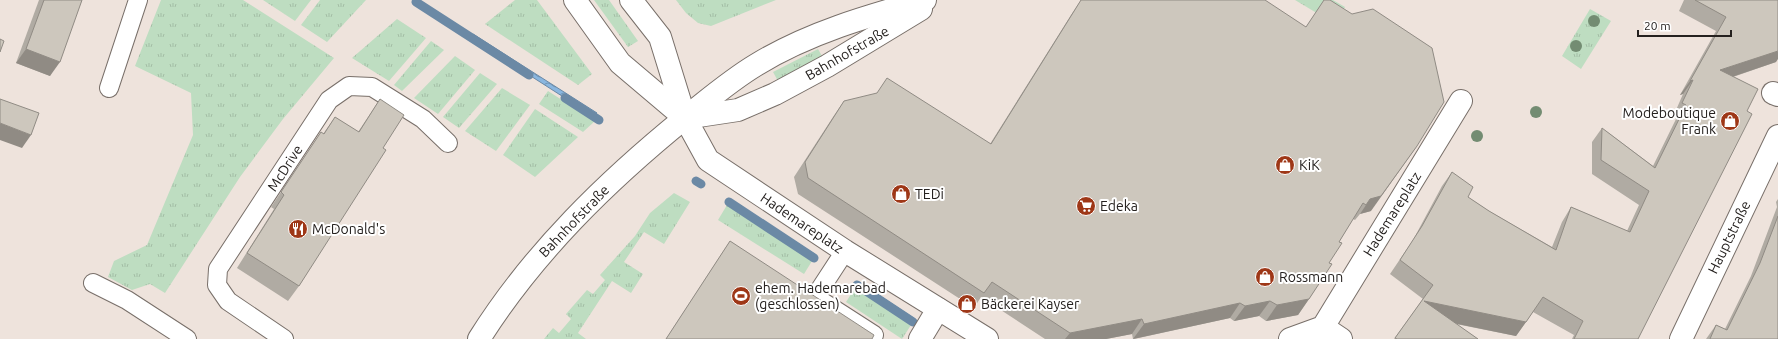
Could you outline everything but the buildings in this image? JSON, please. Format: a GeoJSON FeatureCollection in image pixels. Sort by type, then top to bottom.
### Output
{"type":"FeatureCollection","features":[{"type":"Feature","properties":{"kind":"street"},"geometry":{"type":"LineString","coordinates":[[575,0],[620,63],[686,118]]}},
{"type":"Feature","properties":{"kind":"street"},"geometry":{"type":"LineString","coordinates":[[631,0],[660,37],[686,118]]}},
{"type":"Feature","properties":{"kind":"street","name":"Bahnhofstraße"},"geometry":{"type":"LineString","coordinates":[[479,339],[490,321],[527,272],[583,209],[637,157],[722,88],[757,64],[812,36],[879,13],[925,0]]}},
{"type":"Feature","properties":{"kind":"street","name":"Bahnhofstraße"},"geometry":{"type":"LineString","coordinates":[[686,118],[738,110],[774,94],[826,66],[936,0]]}},
{"type":"Feature","properties":{"kind":"street","name":"Hademareplatz"},"geometry":{"type":"LineString","coordinates":[[1323,327],[1462,101]]}},
{"type":"Feature","properties":{"kind":"street","name":"Hademareplatz"},"geometry":{"type":"LineString","coordinates":[[686,118],[708,160],[846,251],[987,339]]}},
{"type":"Feature","properties":{"kind":"street","name":"Hauptstraße"},"geometry":{"type":"LineString","coordinates":[[1681,339],[1778,136]]}},
{"type":"Feature","properties":{"kind":"street"},"geometry":{"type":"LineString","coordinates":[[920,339],[938,309]]}},
{"type":"Feature","properties":{"kind":"street"},"geometry":{"type":"LineString","coordinates":[[1290,339],[1323,327],[1341,339]]}},
{"type":"Feature","properties":{"kind":"lane"},"geometry":{"type":"LineString","coordinates":[[109,88],[138,0]]}},
{"type":"Feature","properties":{"kind":"lane","name":"McDrive"},"geometry":{"type":"LineString","coordinates":[[284,339],[228,301],[217,285],[218,269],[329,100],[349,86],[372,87],[423,119],[448,143]]}},
{"type":"Feature","properties":{"kind":"lane"},"geometry":{"type":"LineString","coordinates":[[846,251],[816,297],[874,335]]}},
{"type":"Feature","properties":{"kind":"lane"},"geometry":{"type":"LineString","coordinates":[[93,283],[126,300],[187,339]]}},
{"type":"Feature","properties":{"kind":"green space"},"geometry":{"type":"Polygon","coordinates":[[[161,0],[243,0],[334,58],[283,119],[240,177],[165,293],[150,284],[132,290],[108,277],[114,261],[147,245],[193,135],[191,93],[135,66],[161,0]]]}},
{"type":"Feature","properties":{"kind":"green space"},"geometry":{"type":"Polygon","coordinates":[[[263,0],[311,0],[295,21],[263,0]]]}},
{"type":"Feature","properties":{"kind":"green space"},"geometry":{"type":"Polygon","coordinates":[[[320,0],[366,0],[327,42],[301,25],[320,0]]]}},
{"type":"Feature","properties":{"kind":"green space"},"geometry":{"type":"Polygon","coordinates":[[[515,0],[537,0],[592,74],[578,85],[485,24],[515,0]]]}},
{"type":"Feature","properties":{"kind":"green space"},"geometry":{"type":"Polygon","coordinates":[[[594,0],[609,0],[638,41],[628,47],[594,0]]]}},
{"type":"Feature","properties":{"kind":"green space"},"geometry":{"type":"Polygon","coordinates":[[[676,0],[776,0],[711,26],[698,23],[686,13],[676,0]]]}},
{"type":"Feature","properties":{"kind":"green space"},"geometry":{"type":"Polygon","coordinates":[[[1295,0],[1333,0],[1345,7],[1338,19],[1315,12],[1295,0]]]}},
{"type":"Feature","properties":{"kind":"green space"},"geometry":{"type":"Polygon","coordinates":[[[1590,9],[1611,21],[1581,69],[1562,56],[1590,9]]]}},
{"type":"Feature","properties":{"kind":"green space"},"geometry":{"type":"Polygon","coordinates":[[[397,19],[426,38],[389,81],[352,58],[397,19]]]}},
{"type":"Feature","properties":{"kind":"green space"},"geometry":{"type":"Polygon","coordinates":[[[431,41],[444,50],[402,91],[394,85],[431,41]]]}},
{"type":"Feature","properties":{"kind":"green space"},"geometry":{"type":"Polygon","coordinates":[[[818,49],[823,58],[778,81],[773,72],[818,49]]]}},
{"type":"Feature","properties":{"kind":"green space"},"geometry":{"type":"Polygon","coordinates":[[[455,56],[475,70],[438,114],[414,98],[455,56]]]}},
{"type":"Feature","properties":{"kind":"green space"},"geometry":{"type":"Polygon","coordinates":[[[480,73],[497,84],[459,128],[443,117],[480,73]]]}},
{"type":"Feature","properties":{"kind":"green space"},"geometry":{"type":"Polygon","coordinates":[[[502,88],[530,105],[496,151],[465,131],[502,88]]]}},
{"type":"Feature","properties":{"kind":"green space"},"geometry":{"type":"Polygon","coordinates":[[[548,91],[595,121],[583,132],[539,104],[548,91]]]}},
{"type":"Feature","properties":{"kind":"green space"},"geometry":{"type":"Polygon","coordinates":[[[535,109],[578,137],[535,177],[503,155],[535,109]]]}},
{"type":"Feature","properties":{"kind":"green space"},"geometry":{"type":"Polygon","coordinates":[[[674,193],[690,202],[664,244],[644,232],[624,262],[643,274],[631,293],[612,281],[578,333],[586,339],[544,339],[553,328],[559,333],[571,319],[566,314],[587,290],[593,294],[605,280],[600,275],[635,236],[650,213],[674,193]]]}},
{"type":"Feature","properties":{"kind":"green space"},"geometry":{"type":"Polygon","coordinates":[[[727,205],[812,261],[804,274],[718,220],[727,205]]]}},
{"type":"Feature","properties":{"kind":"green space"},"geometry":{"type":"Polygon","coordinates":[[[855,288],[911,325],[902,339],[846,302],[855,288]]]}},
{"type":"Feature","properties":{"kind":"water"},"geometry":{"type":"Polygon","coordinates":[[[473,34],[597,113],[593,116],[470,37],[473,34]]]}},
{"type":"Feature","properties":{"kind":"water"},"geometry":{"type":"Polygon","coordinates":[[[731,200],[816,255],[814,258],[729,202],[731,200]]]}},
{"type":"Feature","properties":{"kind":"water"},"geometry":{"type":"Polygon","coordinates":[[[859,282],[915,319],[913,322],[857,285],[859,282]]]}},
{"type":"Feature","properties":{"kind":"waterway"},"geometry":{"type":"LineString","coordinates":[[416,2],[529,75]]}},
{"type":"Feature","properties":{"kind":"waterway"},"geometry":{"type":"LineString","coordinates":[[565,98],[599,120]]}},
{"type":"Feature","properties":{"kind":"waterway"},"geometry":{"type":"LineString","coordinates":[[696,181],[701,184]]}},
{"type":"Feature","properties":{"kind":"waterway"},"geometry":{"type":"LineString","coordinates":[[729,202],[814,258]]}},
{"type":"Feature","properties":{"kind":"waterway"},"geometry":{"type":"LineString","coordinates":[[857,285],[913,322]]}},
{"type":"Feature","properties":{"kind":"place","name":"Modeboutique Frank"},"geometry":{"type":"Point","coordinates":[1730,121]}},
{"type":"Feature","properties":{"kind":"place","name":"KiK"},"geometry":{"type":"Point","coordinates":[1285,165]}},
{"type":"Feature","properties":{"kind":"place","name":"TEDi"},"geometry":{"type":"Point","coordinates":[901,194]}},
{"type":"Feature","properties":{"kind":"place","name":"Edeka"},"geometry":{"type":"Point","coordinates":[1086,206]}},
{"type":"Feature","properties":{"kind":"place","name":"McDonald's"},"geometry":{"type":"Point","coordinates":[298,229]}},
{"type":"Feature","properties":{"kind":"place","name":"Rossmann"},"geometry":{"type":"Point","coordinates":[1265,277]}},
{"type":"Feature","properties":{"kind":"place","name":"ehem. Hademarebad (geschlossen)"},"geometry":{"type":"Point","coordinates":[741,296]}},
{"type":"Feature","properties":{"kind":"place","name":"Bäckerei Kayser"},"geometry":{"type":"Point","coordinates":[967,304]}}]}
